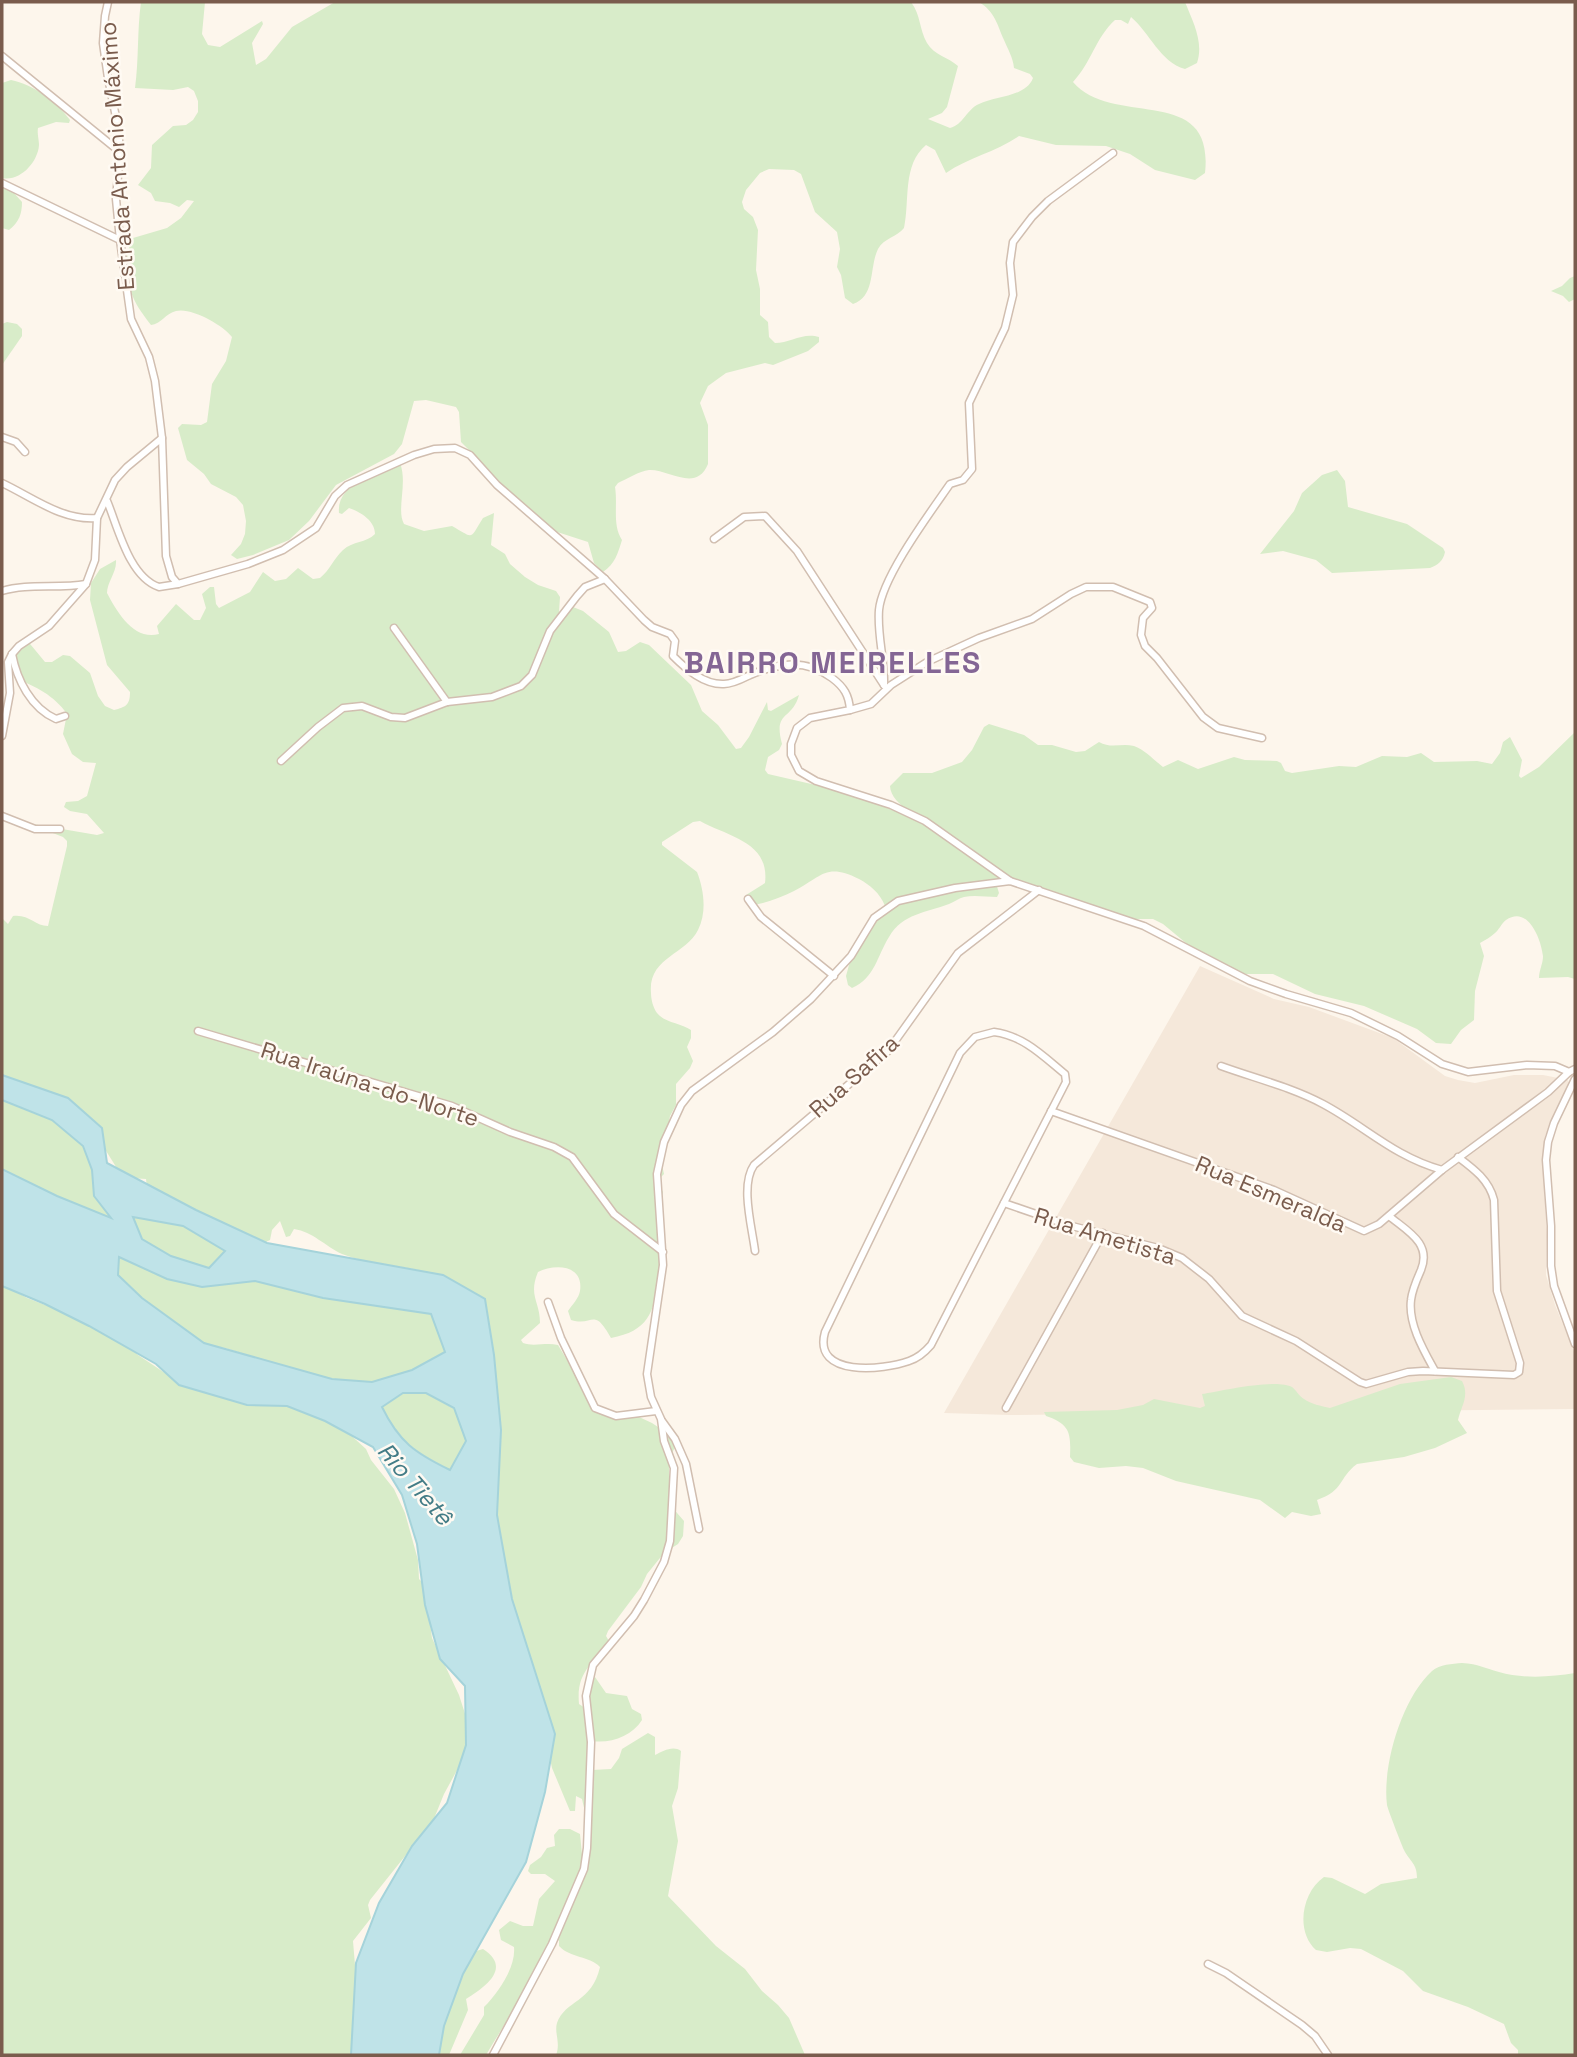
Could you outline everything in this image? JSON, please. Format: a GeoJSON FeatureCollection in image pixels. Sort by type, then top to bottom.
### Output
{"type":"FeatureCollection","features":[{"type":"Feature","properties":{"kind":"street","name":"Estrada Antonio Máximo"},"geometry":{"type":"LineString","coordinates":[[108,2],[103,43],[118,127],[120,152],[117,199],[120,240],[129,310],[152,368],[162,438],[166,556],[172,577],[178,584]]}},
{"type":"Feature","properties":{"kind":"street"},"geometry":{"type":"LineString","coordinates":[[2,56],[120,152]]}},
{"type":"Feature","properties":{"kind":"street"},"geometry":{"type":"LineString","coordinates":[[885,687],[879,629],[881,597],[892,573],[950,484],[963,480],[972,469],[969,403],[993,357],[1008,317],[1013,295],[1010,262],[1013,242],[1040,209],[1088,169],[1113,153]]}},
{"type":"Feature","properties":{"kind":"street"},"geometry":{"type":"LineString","coordinates":[[2,183],[67,213],[92,229],[120,240]]}},
{"type":"Feature","properties":{"kind":"street"},"geometry":{"type":"LineString","coordinates":[[2,437],[16,442],[25,452]]}},
{"type":"Feature","properties":{"kind":"street"},"geometry":{"type":"LineString","coordinates":[[2,736],[10,693],[8,662],[12,654],[19,646],[49,626],[86,584],[95,560],[97,518],[115,480],[162,438]]}},
{"type":"Feature","properties":{"kind":"street"},"geometry":{"type":"LineString","coordinates":[[107,501],[127,553],[144,577],[159,587],[257,561],[283,550],[316,528],[335,496],[347,485],[414,454],[447,448],[462,450],[470,455],[496,485],[604,579],[652,627],[670,634],[675,641],[673,656],[698,677],[725,684],[773,667],[800,664],[835,680],[848,694],[850,709]]}},
{"type":"Feature","properties":{"kind":"street"},"geometry":{"type":"LineString","coordinates":[[2,483],[66,514],[86,519],[97,518]]}},
{"type":"Feature","properties":{"kind":"street"},"geometry":{"type":"LineString","coordinates":[[714,539],[744,517],[765,516],[797,551],[885,687]]}},
{"type":"Feature","properties":{"kind":"street"},"geometry":{"type":"LineString","coordinates":[[281,761],[317,727],[343,708],[362,706],[391,717],[405,718],[447,702],[492,697],[521,685],[532,675],[550,631],[577,596],[585,587],[604,579]]}},
{"type":"Feature","properties":{"kind":"street"},"geometry":{"type":"LineString","coordinates":[[2,591],[21,587],[86,584]]}},
{"type":"Feature","properties":{"kind":"street"},"geometry":{"type":"LineString","coordinates":[[1262,738],[1218,728],[1203,717],[1157,658],[1144,646],[1141,635],[1143,618],[1152,608],[1150,602],[1113,587],[1094,586],[1080,590],[1032,619],[979,638],[927,662],[885,687],[871,704],[810,718],[797,728],[791,744],[791,755],[799,771],[816,782],[891,805],[925,821],[1010,881],[1144,926],[1250,981],[1351,1013],[1442,1064],[1468,1072],[1527,1065],[1572,1070]]}},
{"type":"Feature","properties":{"kind":"street"},"geometry":{"type":"LineString","coordinates":[[394,628],[447,702]]}},
{"type":"Feature","properties":{"kind":"street"},"geometry":{"type":"LineString","coordinates":[[12,654],[22,688],[47,716],[56,719],[65,716]]}},
{"type":"Feature","properties":{"kind":"street"},"geometry":{"type":"LineString","coordinates":[[2,816],[35,829],[60,829]]}},
{"type":"Feature","properties":{"kind":"street"},"geometry":{"type":"LineString","coordinates":[[699,1529],[686,1464],[678,1445],[656,1411],[647,1374],[663,1252],[657,1174],[664,1142],[681,1105],[692,1091],[795,1014],[851,956],[874,918],[898,901],[955,888],[1010,881]]}},
{"type":"Feature","properties":{"kind":"street","name":"Rua Safira"},"geometry":{"type":"LineString","coordinates":[[755,1251],[747,1186],[747,1177],[754,1164],[888,1051],[958,953],[1039,890]]}},
{"type":"Feature","properties":{"kind":"street"},"geometry":{"type":"LineString","coordinates":[[748,900],[761,917],[834,976]]}},
{"type":"Feature","properties":{"kind":"street","name":"Rua Iraúna-do-Norte"},"geometry":{"type":"LineString","coordinates":[[198,1031],[453,1105],[510,1132],[554,1147],[572,1157],[614,1214],[663,1252]]}},
{"type":"Feature","properties":{"kind":"street"},"geometry":{"type":"LineString","coordinates":[[994,1032],[1030,1045],[1066,1076],[1067,1080],[1004,1203],[935,1339],[927,1349],[916,1358],[903,1363],[860,1368],[838,1364],[828,1357],[823,1343],[825,1332],[960,1053],[966,1044],[981,1034],[994,1032]]}},
{"type":"Feature","properties":{"kind":"street"},"geometry":{"type":"LineString","coordinates":[[1221,1066],[1320,1103],[1357,1124],[1391,1149],[1417,1163],[1442,1170]]}},
{"type":"Feature","properties":{"kind":"street","name":"Rua Esmeralda"},"geometry":{"type":"LineString","coordinates":[[1051,1111],[1274,1190],[1358,1230],[1369,1230],[1458,1157],[1548,1092],[1572,1070]]}},
{"type":"Feature","properties":{"kind":"street"},"geometry":{"type":"LineString","coordinates":[[1575,1079],[1554,1122],[1546,1160],[1554,1286],[1575,1344]]}},
{"type":"Feature","properties":{"kind":"street","name":"Rua Ametista"},"geometry":{"type":"LineString","coordinates":[[1004,1203],[1068,1225],[1158,1248],[1182,1258],[1209,1279],[1242,1316],[1296,1341],[1360,1382],[1366,1384],[1408,1372],[1514,1375],[1520,1369],[1517,1346],[1497,1291],[1494,1200],[1491,1189],[1474,1169],[1458,1157]]}},
{"type":"Feature","properties":{"kind":"street"},"geometry":{"type":"LineString","coordinates":[[1389,1216],[1419,1240],[1425,1250],[1424,1262],[1410,1301],[1422,1346],[1435,1371]]}},
{"type":"Feature","properties":{"kind":"street"},"geometry":{"type":"LineString","coordinates":[[1006,1408],[1103,1233]]}},
{"type":"Feature","properties":{"kind":"street"},"geometry":{"type":"LineString","coordinates":[[548,1302],[561,1338],[595,1408],[616,1416],[656,1411]]}},
{"type":"Feature","properties":{"kind":"street"},"geometry":{"type":"LineString","coordinates":[[493,2055],[552,1944],[584,1869],[591,1742],[586,1696],[593,1665],[634,1616],[664,1562],[672,1527],[674,1468],[664,1441],[661,1419]]}},
{"type":"Feature","properties":{"kind":"street"},"geometry":{"type":"LineString","coordinates":[[1209,1964],[1302,2025],[1315,2036],[1328,2055]]}},
{"type":"Feature","properties":{"kind":"shaded area"},"geometry":{"type":"Polygon","coordinates":[[[1200,966],[1274,999],[1309,1007],[1393,1038],[1445,1076],[1475,1083],[1514,1075],[1543,1075],[1568,1080],[1569,1084],[1545,1136],[1544,1188],[1546,1275],[1575,1354],[1575,1409],[1009,1415],[944,1413],[1200,966]]]}},
{"type":"Feature","properties":{"kind":"green space"},"geometry":{"type":"Polygon","coordinates":[[[141,2],[205,2],[202,34],[208,45],[220,47],[262,21],[263,24],[252,43],[256,65],[266,59],[292,27],[335,2],[911,2],[930,47],[958,66],[947,107],[942,113],[928,119],[950,128],[958,124],[975,106],[1024,89],[1033,78],[1030,74],[1014,68],[995,19],[979,2],[1185,2],[1198,40],[1197,63],[1185,69],[1176,65],[1162,54],[1131,17],[1128,24],[1115,20],[1108,27],[1073,82],[1091,96],[1178,117],[1194,127],[1204,145],[1205,173],[1195,180],[1155,170],[1130,154],[1106,146],[1056,145],[1019,136],[946,173],[935,150],[926,145],[918,153],[910,173],[904,228],[878,249],[869,288],[860,300],[853,304],[845,298],[837,267],[840,249],[837,232],[815,212],[801,174],[794,170],[769,169],[760,173],[746,190],[742,202],[744,209],[753,217],[758,230],[756,270],[760,289],[760,315],[768,322],[769,337],[775,343],[807,336],[819,337],[819,342],[808,351],[773,365],[765,363],[726,373],[708,386],[700,403],[708,425],[708,464],[703,473],[689,478],[649,470],[618,483],[615,487],[616,521],[622,540],[613,562],[603,572],[594,563],[588,542],[548,529],[495,483],[485,466],[461,442],[459,412],[456,407],[426,400],[414,401],[402,444],[394,454],[336,485],[309,521],[289,540],[237,559],[231,555],[241,544],[245,534],[243,505],[236,497],[211,484],[204,474],[187,460],[178,428],[182,424],[201,425],[207,422],[212,384],[226,361],[232,337],[222,327],[206,318],[182,310],[172,312],[151,325],[135,301],[129,283],[127,259],[133,238],[167,228],[181,218],[194,201],[187,200],[179,207],[155,201],[151,193],[138,185],[151,168],[152,145],[173,126],[186,125],[193,120],[198,112],[194,91],[188,87],[173,90],[135,88],[141,2]]]}},
{"type":"Feature","properties":{"kind":"green space"},"geometry":{"type":"Polygon","coordinates":[[[11,80],[28,85],[44,95],[70,120],[69,123],[56,122],[38,128],[38,151],[32,164],[15,177],[2,178],[2,83],[11,80]]]}},
{"type":"Feature","properties":{"kind":"green space"},"geometry":{"type":"Polygon","coordinates":[[[2,186],[22,202],[19,218],[9,230],[2,228],[2,186]]]}},
{"type":"Feature","properties":{"kind":"green space"},"geometry":{"type":"Polygon","coordinates":[[[1575,276],[1575,299],[1569,302],[1551,291],[1562,286],[1575,276]]]}},
{"type":"Feature","properties":{"kind":"green space"},"geometry":{"type":"Polygon","coordinates":[[[2,324],[17,324],[22,329],[22,336],[2,365],[2,324]]]}},
{"type":"Feature","properties":{"kind":"green space"},"geometry":{"type":"Polygon","coordinates":[[[400,463],[403,479],[401,511],[404,524],[424,531],[452,526],[471,535],[483,518],[494,513],[491,545],[505,554],[510,564],[525,577],[556,591],[560,597],[559,612],[573,607],[583,611],[609,632],[618,652],[626,651],[640,642],[649,645],[691,685],[702,711],[718,725],[736,749],[741,748],[749,737],[767,702],[768,710],[771,711],[799,695],[782,720],[782,744],[779,750],[768,757],[765,770],[768,774],[846,792],[905,815],[944,835],[902,806],[890,786],[903,773],[932,773],[962,762],[984,727],[989,724],[1024,735],[1038,745],[1052,745],[1076,752],[1085,751],[1099,742],[1134,746],[1163,767],[1178,760],[1198,769],[1234,757],[1277,761],[1285,771],[1292,773],[1339,766],[1356,767],[1382,756],[1407,757],[1421,753],[1434,762],[1477,761],[1492,764],[1500,753],[1503,742],[1510,737],[1522,760],[1519,776],[1521,778],[1539,767],[1575,732],[1575,979],[1539,978],[1543,956],[1536,933],[1527,920],[1521,917],[1506,920],[1480,943],[1484,956],[1475,991],[1474,1020],[1461,1030],[1451,1044],[1436,1043],[1417,1029],[1364,1006],[1315,994],[1273,974],[1246,974],[1220,965],[1198,953],[1153,919],[1113,919],[1065,895],[998,878],[995,880],[999,893],[997,897],[962,898],[901,923],[889,937],[871,972],[852,988],[848,985],[846,976],[855,943],[871,928],[885,906],[871,887],[848,874],[824,873],[794,891],[753,905],[747,901],[746,895],[765,883],[765,869],[761,858],[745,843],[700,821],[693,822],[662,842],[662,845],[697,872],[703,894],[703,908],[698,930],[685,945],[661,964],[652,981],[651,998],[657,1013],[664,1019],[691,1030],[687,1047],[693,1061],[676,1084],[676,1105],[670,1116],[660,1156],[664,1174],[657,1181],[663,1192],[659,1214],[661,1255],[654,1302],[647,1319],[641,1325],[633,1331],[611,1338],[596,1320],[571,1320],[568,1311],[580,1291],[580,1282],[573,1271],[559,1267],[545,1269],[538,1272],[534,1287],[540,1323],[521,1340],[527,1344],[558,1345],[573,1370],[582,1379],[591,1401],[610,1412],[639,1417],[652,1423],[667,1433],[675,1447],[669,1459],[669,1493],[671,1506],[684,1521],[683,1536],[678,1544],[664,1553],[647,1574],[641,1587],[608,1631],[606,1636],[609,1641],[587,1669],[580,1684],[579,1704],[585,1708],[595,1677],[606,1693],[627,1696],[632,1709],[641,1714],[642,1720],[638,1726],[620,1738],[592,1741],[592,1770],[611,1769],[622,1749],[648,1733],[655,1737],[655,1755],[671,1749],[681,1751],[678,1788],[672,1806],[678,1841],[668,1896],[716,1946],[745,1969],[762,1991],[778,2005],[789,2018],[805,2055],[556,2055],[557,2023],[561,2015],[591,1988],[600,1967],[564,1950],[559,1946],[559,1940],[543,1958],[486,2055],[460,2055],[484,2015],[484,2007],[495,1995],[512,1963],[514,1947],[501,1940],[499,1930],[510,1921],[523,1926],[533,1926],[539,1899],[555,1881],[545,1874],[531,1874],[528,1871],[530,1865],[541,1857],[547,1848],[555,1846],[554,1835],[559,1829],[570,1829],[580,1834],[583,1865],[588,1858],[591,1842],[582,1799],[576,1796],[575,1811],[570,1811],[552,1768],[541,1717],[480,1514],[438,1275],[353,1258],[294,1229],[290,1236],[286,1237],[280,1221],[272,1230],[270,1240],[183,1282],[208,1286],[248,1274],[431,1314],[446,1350],[442,1358],[379,1385],[330,1380],[225,1348],[168,1339],[118,1275],[113,1255],[133,1235],[130,1212],[183,1226],[198,1234],[147,1187],[146,1179],[130,1178],[118,1170],[98,1138],[70,1105],[46,1090],[2,1076],[2,918],[8,924],[13,916],[19,916],[48,926],[67,846],[63,837],[27,823],[97,835],[104,833],[87,814],[64,807],[66,802],[78,801],[87,796],[96,763],[83,762],[72,754],[63,734],[67,714],[37,688],[15,678],[9,659],[26,639],[45,662],[52,662],[63,655],[70,656],[90,673],[98,696],[105,706],[114,710],[124,706],[128,703],[130,692],[107,665],[90,600],[91,583],[100,569],[116,560],[107,593],[127,623],[150,635],[159,634],[157,626],[176,604],[194,620],[200,620],[206,608],[202,594],[210,587],[214,587],[219,608],[250,592],[263,572],[275,581],[286,579],[298,568],[313,579],[320,578],[343,550],[375,534],[370,521],[358,512],[349,508],[342,514],[339,513],[344,494],[361,480],[400,463]]]}},
{"type":"Feature","properties":{"kind":"green space"},"geometry":{"type":"Polygon","coordinates":[[[1337,470],[1345,481],[1348,507],[1407,524],[1443,548],[1445,552],[1440,562],[1430,568],[1332,573],[1316,560],[1283,551],[1260,554],[1294,511],[1302,493],[1322,475],[1337,470]]]}},
{"type":"Feature","properties":{"kind":"green space"},"geometry":{"type":"Polygon","coordinates":[[[2,1100],[52,1120],[83,1146],[92,1170],[94,1196],[113,1219],[2,1169],[2,1100]]]}},
{"type":"Feature","properties":{"kind":"green space"},"geometry":{"type":"Polygon","coordinates":[[[2,1284],[27,1298],[84,1320],[123,1341],[165,1373],[186,1381],[296,1406],[344,1429],[366,1449],[371,1460],[394,1489],[405,1513],[418,1560],[419,1579],[425,1585],[432,1638],[459,1695],[468,1723],[467,1752],[433,1821],[370,1900],[368,1905],[371,1918],[353,1941],[355,1965],[367,2016],[354,2055],[2,2055],[2,1284]]]}},
{"type":"Feature","properties":{"kind":"green space"},"geometry":{"type":"Polygon","coordinates":[[[1451,1377],[1462,1381],[1464,1386],[1465,1396],[1458,1420],[1467,1433],[1435,1448],[1404,1457],[1357,1464],[1337,1488],[1317,1500],[1321,1514],[1311,1516],[1292,1512],[1285,1518],[1260,1500],[1176,1481],[1143,1468],[1099,1468],[1074,1462],[1070,1457],[1067,1430],[1044,1412],[1117,1410],[1143,1405],[1154,1399],[1200,1408],[1205,1406],[1202,1394],[1274,1384],[1292,1387],[1307,1401],[1330,1408],[1400,1384],[1451,1377]]]}},
{"type":"Feature","properties":{"kind":"green space"},"geometry":{"type":"Polygon","coordinates":[[[404,1393],[426,1393],[454,1409],[467,1441],[450,1470],[419,1453],[396,1434],[382,1407],[404,1393]]]}},
{"type":"Feature","properties":{"kind":"green space"},"geometry":{"type":"Polygon","coordinates":[[[1462,1663],[1518,1676],[1575,1673],[1575,2055],[1518,2055],[1504,2024],[1468,2007],[1423,1991],[1403,1971],[1361,1949],[1327,1952],[1316,1950],[1305,1933],[1306,1902],[1316,1884],[1324,1877],[1332,1878],[1365,1894],[1381,1884],[1417,1878],[1387,1805],[1386,1789],[1391,1753],[1403,1715],[1421,1683],[1439,1667],[1462,1663]]]}},
{"type":"Feature","properties":{"kind":"green space"},"geometry":{"type":"Polygon","coordinates":[[[483,1949],[492,1956],[496,1970],[487,1983],[466,1999],[468,2010],[449,2055],[420,2055],[473,1952],[483,1949]]]}},
{"type":"Feature","properties":{"kind":"water","name":"Rio Tietê"},"geometry":{"type":"Polygon","coordinates":[[[2,1075],[68,1098],[102,1128],[107,1163],[196,1210],[267,1243],[443,1275],[485,1299],[494,1355],[501,1430],[497,1515],[512,1599],[555,1734],[545,1792],[526,1862],[463,1974],[444,2026],[439,2055],[351,2055],[356,1963],[379,1903],[412,1846],[447,1803],[466,1745],[465,1686],[440,1659],[425,1605],[417,1544],[402,1495],[373,1447],[325,1421],[287,1406],[247,1405],[179,1385],[156,1364],[89,1326],[2,1286],[2,1169],[111,1218],[94,1196],[92,1170],[83,1146],[52,1120],[2,1100],[2,1075]],[[133,1217],[142,1239],[171,1256],[209,1268],[225,1251],[183,1226],[133,1217]],[[119,1257],[118,1275],[142,1298],[204,1343],[332,1379],[372,1382],[412,1370],[445,1352],[431,1314],[323,1298],[255,1281],[202,1287],[167,1279],[119,1257]],[[403,1393],[382,1407],[395,1429],[409,1445],[450,1470],[466,1441],[454,1408],[426,1393],[403,1393]]]}},
{"type":"Feature","properties":{"kind":"district","name":"BAIRRO MEIRELLES"},"geometry":{"type":"Point","coordinates":[833,663]}}]}
